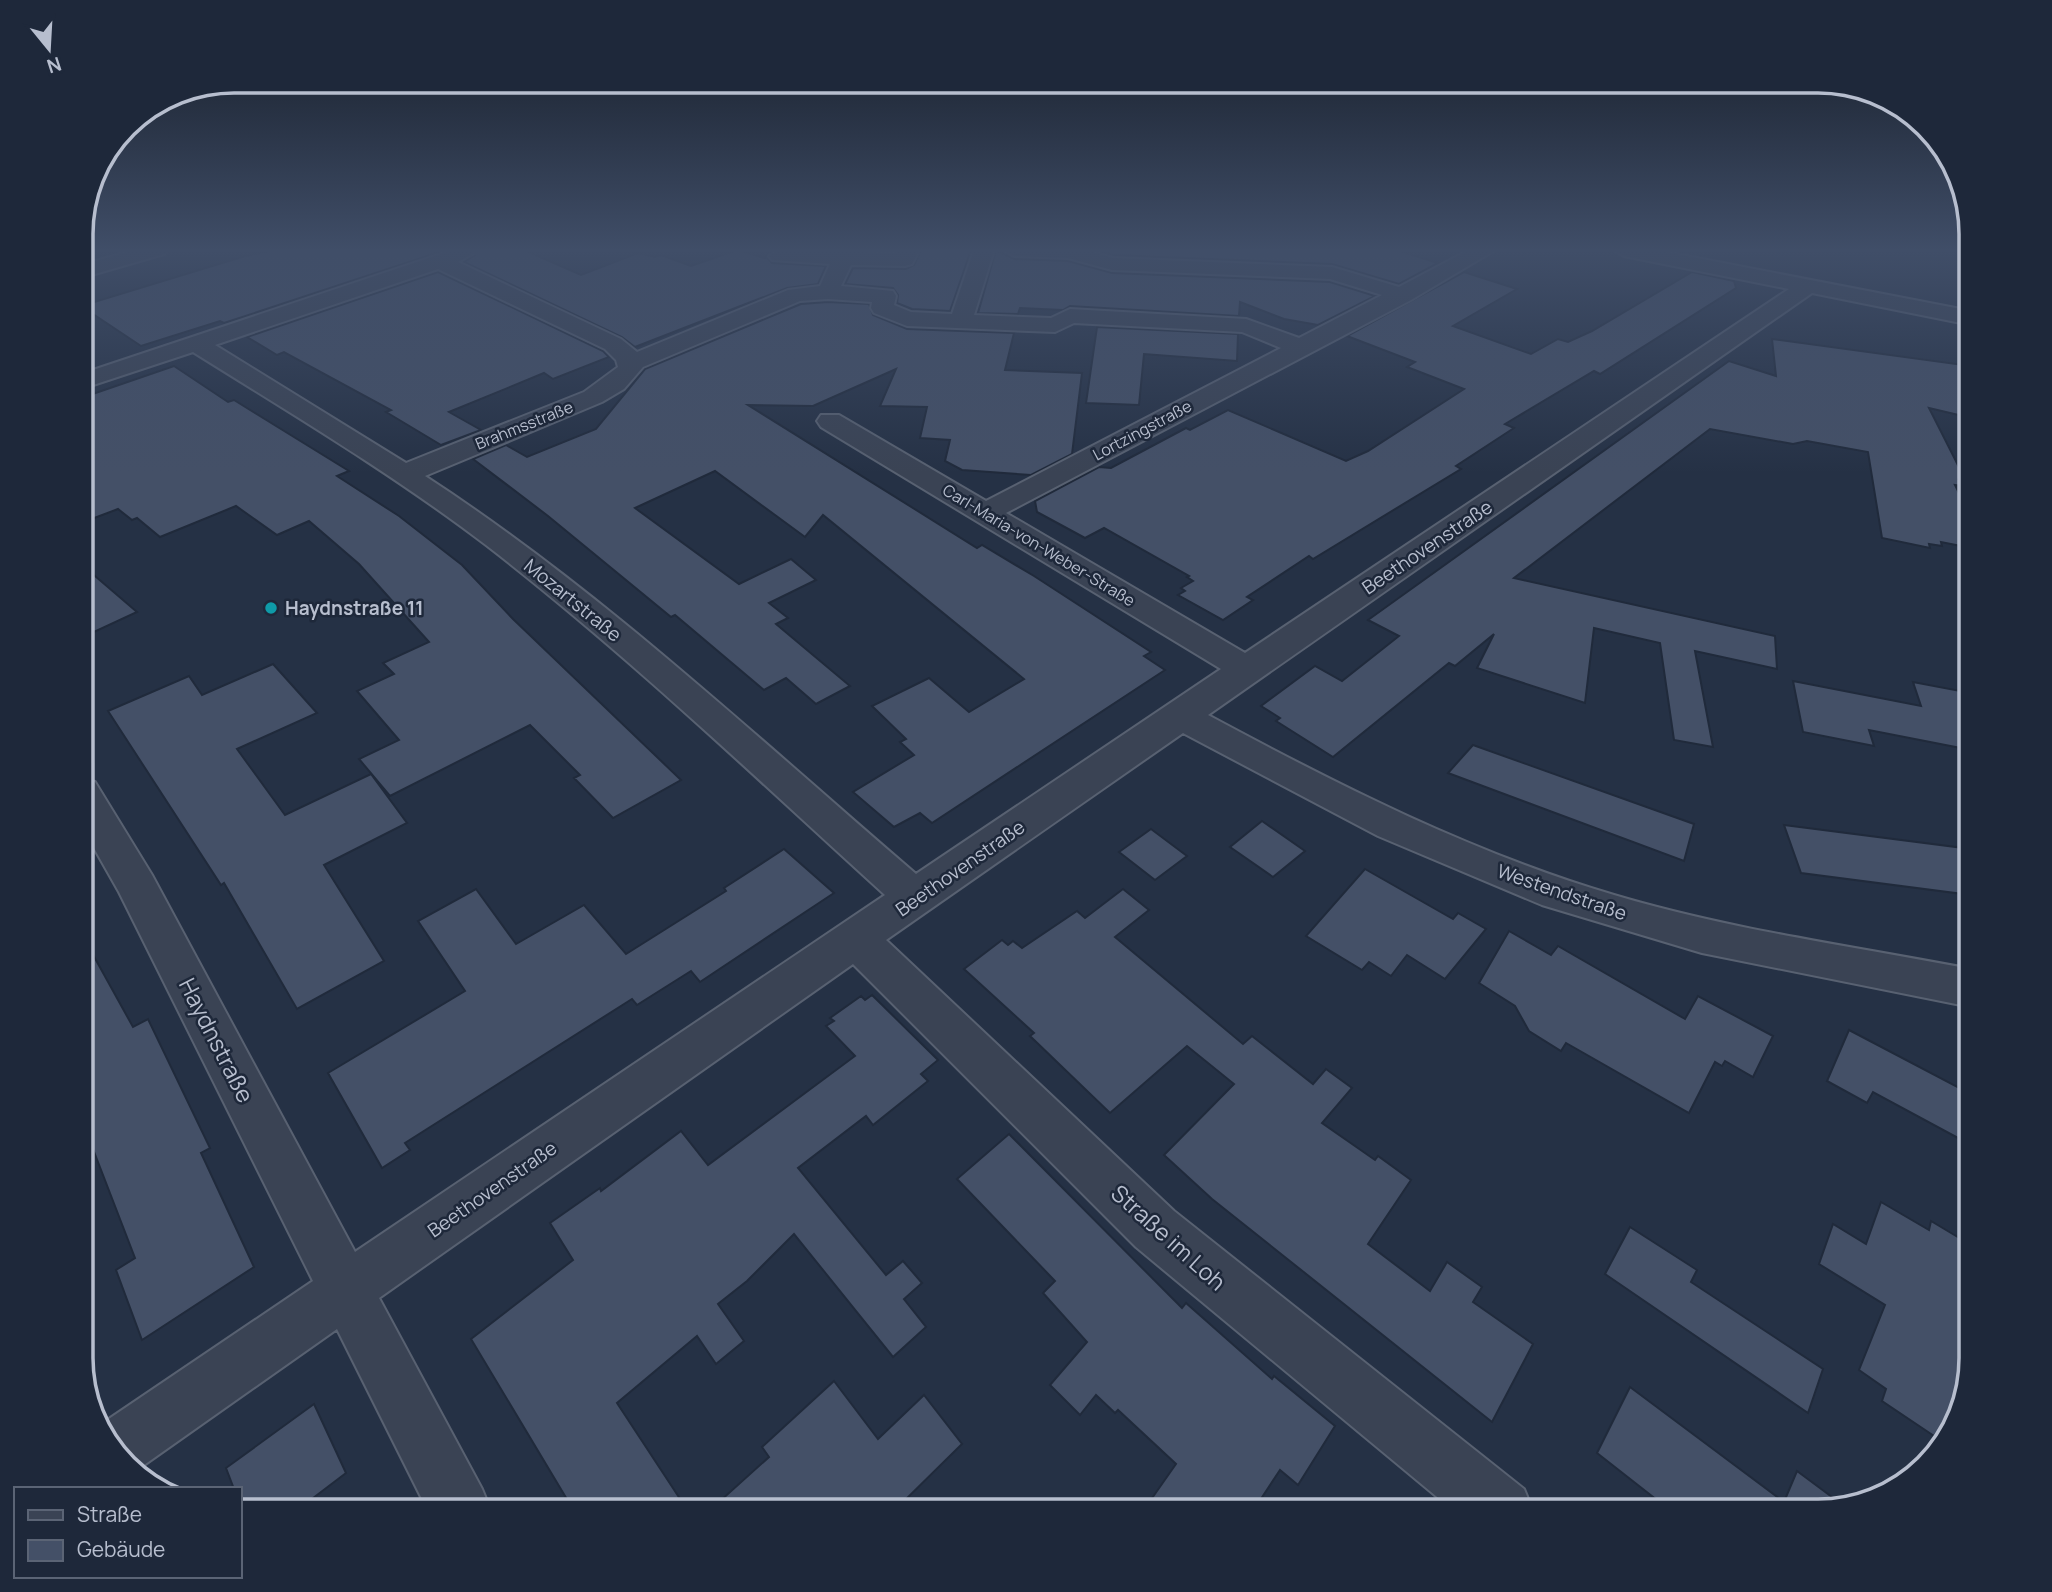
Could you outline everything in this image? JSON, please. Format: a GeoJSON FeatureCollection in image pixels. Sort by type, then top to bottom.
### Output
{"type":"FeatureCollection","features":[{"type":"Feature","properties":{"kind":"street"},"geometry":{"type":"LineString","coordinates":[[93,378],[256,324]]}},
{"type":"Feature","properties":{"kind":"street"},"geometry":{"type":"LineString","coordinates":[[572,324],[613,344],[623,351],[631,363]]}},
{"type":"Feature","properties":{"kind":"street","name":"Brahmsstraße"},"geometry":{"type":"LineString","coordinates":[[405,474],[605,391],[629,373],[631,363],[725,324]]}},
{"type":"Feature","properties":{"kind":"street"},"geometry":{"type":"LineString","coordinates":[[1038,324],[1056,324]]}},
{"type":"Feature","properties":{"kind":"street"},"geometry":{"type":"LineString","coordinates":[[1226,324],[1246,326],[1298,346]]}},
{"type":"Feature","properties":{"kind":"street","name":"Lortzingstraße"},"geometry":{"type":"LineString","coordinates":[[985,513],[1343,324]]}},
{"type":"Feature","properties":{"kind":"street","name":"Beethovenstraße"},"geometry":{"type":"LineString","coordinates":[[123,1445],[603,1111],[857,940],[1752,324]]}},
{"type":"Feature","properties":{"kind":"street","name":"Mozartstraße"},"geometry":{"type":"LineString","coordinates":[[197,344],[405,474],[561,589],[916,898]]}},
{"type":"Feature","properties":{"kind":"street","name":"Carl-Maria-von-Weber-Straße"},"geometry":{"type":"LineString","coordinates":[[830,421],[1248,670]]}},
{"type":"Feature","properties":{"kind":"street","name":"Westendstraße"},"geometry":{"type":"LineString","coordinates":[[1181,716],[1376,820],[1516,878],[1611,911],[1770,951],[1959,986]]}},
{"type":"Feature","properties":{"kind":"street","name":"Haydnstraße"},"geometry":{"type":"LineString","coordinates":[[93,812],[137,886],[454,1499]]}},
{"type":"Feature","properties":{"kind":"street","name":"Straße im Loh"},"geometry":{"type":"LineString","coordinates":[[857,940],[1155,1229],[1487,1499]]}},
{"type":"Feature","properties":{"kind":"building"},"geometry":{"type":"Polygon","coordinates":[[[108,324],[210,324],[141,346],[108,324]]]}},
{"type":"Feature","properties":{"kind":"building"},"geometry":{"type":"Polygon","coordinates":[[[284,324],[547,324],[603,351],[609,357],[553,379],[544,373],[449,412],[481,430],[441,445],[386,412],[391,410],[284,352],[277,355],[247,337],[284,324]]]}},
{"type":"Feature","properties":{"kind":"building"},"geometry":{"type":"Polygon","coordinates":[[[595,324],[693,324],[635,347],[622,337],[595,324]]]}},
{"type":"Feature","properties":{"kind":"building"},"geometry":{"type":"Polygon","coordinates":[[[752,324],[896,324],[907,329],[1014,333],[1005,370],[1082,373],[1072,454],[1031,475],[962,470],[945,461],[950,440],[920,438],[927,407],[880,406],[896,369],[813,406],[748,405],[977,548],[982,545],[1034,576],[1151,652],[1144,656],[1165,670],[932,823],[920,813],[894,827],[853,792],[914,755],[900,742],[906,739],[872,706],[929,678],[969,712],[1024,679],[823,515],[805,537],[715,471],[635,508],[739,584],[791,559],[816,580],[769,603],[788,618],[776,624],[850,686],[816,704],[786,678],[764,690],[675,615],[671,617],[548,516],[473,459],[506,445],[527,457],[596,429],[645,369],[752,324]]]}},
{"type":"Feature","properties":{"kind":"building"},"geometry":{"type":"Polygon","coordinates":[[[1368,324],[1456,324],[1453,326],[1531,354],[1558,339],[1568,342],[1603,324],[1679,324],[1600,374],[1594,371],[1505,424],[1514,428],[1456,466],[1461,469],[1313,559],[1309,556],[1247,597],[1253,600],[1223,620],[1178,595],[1185,591],[1181,588],[1193,581],[1187,577],[1189,576],[1104,528],[1085,538],[1037,512],[1035,501],[1099,467],[1111,468],[1186,428],[1190,430],[1228,410],[1346,461],[1368,451],[1464,389],[1407,367],[1415,362],[1347,336],[1368,324]]]}},
{"type":"Feature","properties":{"kind":"building"},"geometry":{"type":"Polygon","coordinates":[[[1097,327],[1238,334],[1237,361],[1144,354],[1139,405],[1086,403],[1097,327]]]}},
{"type":"Feature","properties":{"kind":"building"},"geometry":{"type":"Polygon","coordinates":[[[1772,339],[1959,364],[1959,415],[1929,408],[1959,467],[1959,486],[1955,485],[1959,493],[1959,546],[1941,542],[1942,546],[1929,544],[1930,548],[1882,538],[1868,452],[1807,441],[1793,444],[1710,429],[1514,578],[1775,636],[1777,669],[1695,651],[1713,747],[1674,740],[1660,643],[1594,628],[1585,703],[1477,668],[1494,634],[1455,666],[1449,663],[1333,757],[1276,721],[1280,718],[1261,706],[1315,666],[1342,681],[1399,636],[1368,620],[1729,361],[1776,376],[1772,339]]]}},
{"type":"Feature","properties":{"kind":"building"},"geometry":{"type":"Polygon","coordinates":[[[174,366],[228,402],[234,400],[349,471],[337,476],[399,516],[462,565],[513,619],[681,780],[613,818],[574,778],[580,775],[530,725],[390,796],[359,759],[399,740],[357,691],[394,674],[383,663],[429,642],[359,564],[309,521],[277,535],[236,506],[160,537],[137,518],[132,520],[118,509],[93,518],[93,394],[174,366]]]}},
{"type":"Feature","properties":{"kind":"building"},"geometry":{"type":"Polygon","coordinates":[[[93,574],[137,612],[93,632],[93,574]]]}},
{"type":"Feature","properties":{"kind":"building"},"geometry":{"type":"Polygon","coordinates":[[[273,664],[317,713],[237,749],[285,815],[371,774],[407,823],[324,865],[384,961],[297,1009],[224,883],[221,885],[108,711],[189,676],[202,695],[273,664]]]}},
{"type":"Feature","properties":{"kind":"building"},"geometry":{"type":"Polygon","coordinates":[[[1793,681],[1921,706],[1913,682],[1959,691],[1959,748],[1869,730],[1874,746],[1803,732],[1793,681]]]}},
{"type":"Feature","properties":{"kind":"building"},"geometry":{"type":"Polygon","coordinates":[[[1473,745],[1694,824],[1684,861],[1448,773],[1473,745]]]}},
{"type":"Feature","properties":{"kind":"building"},"geometry":{"type":"Polygon","coordinates":[[[1262,821],[1305,851],[1273,877],[1230,847],[1262,821]]]}},
{"type":"Feature","properties":{"kind":"building"},"geometry":{"type":"Polygon","coordinates":[[[1784,825],[1959,847],[1959,893],[1801,873],[1784,825]]]}},
{"type":"Feature","properties":{"kind":"building"},"geometry":{"type":"Polygon","coordinates":[[[1151,829],[1187,856],[1155,880],[1119,852],[1151,829]]]}},
{"type":"Feature","properties":{"kind":"building"},"geometry":{"type":"Polygon","coordinates":[[[784,849],[834,893],[700,982],[691,971],[637,1005],[632,999],[405,1143],[410,1150],[382,1168],[328,1073],[465,991],[418,921],[476,889],[516,944],[584,905],[626,954],[726,891],[724,888],[784,849]]]}},
{"type":"Feature","properties":{"kind":"building"},"geometry":{"type":"Polygon","coordinates":[[[1365,869],[1453,919],[1458,913],[1486,929],[1445,979],[1407,955],[1391,976],[1369,962],[1362,970],[1306,936],[1365,869]]]}},
{"type":"Feature","properties":{"kind":"building"},"geometry":{"type":"Polygon","coordinates":[[[1123,889],[1149,910],[1115,937],[1243,1044],[1252,1036],[1313,1084],[1326,1069],[1352,1088],[1322,1123],[1375,1160],[1378,1156],[1411,1180],[1368,1244],[1430,1291],[1447,1262],[1482,1287],[1473,1302],[1533,1344],[1492,1422],[1212,1199],[1164,1155],[1234,1084],[1187,1046],[1110,1113],[1030,1036],[1034,1033],[964,969],[1002,940],[1008,945],[1013,941],[1022,948],[1077,911],[1085,918],[1123,889]]]}},
{"type":"Feature","properties":{"kind":"building"},"geometry":{"type":"Polygon","coordinates":[[[1509,931],[1551,955],[1558,946],[1685,1019],[1698,996],[1773,1036],[1753,1077],[1725,1061],[1722,1066],[1715,1062],[1689,1113],[1566,1043],[1561,1051],[1529,1031],[1515,1006],[1479,983],[1509,931]]]}},
{"type":"Feature","properties":{"kind":"building"},"geometry":{"type":"Polygon","coordinates":[[[93,955],[133,1027],[148,1019],[210,1148],[201,1153],[254,1267],[142,1340],[116,1270],[135,1258],[93,1149],[93,955]]]}},
{"type":"Feature","properties":{"kind":"building"},"geometry":{"type":"Polygon","coordinates":[[[872,995],[938,1060],[921,1074],[928,1081],[873,1125],[866,1116],[798,1168],[886,1275],[903,1261],[922,1283],[904,1299],[926,1327],[893,1357],[794,1234],[747,1281],[718,1304],[744,1341],[716,1364],[697,1336],[617,1403],[680,1499],[567,1499],[471,1339],[573,1260],[550,1223],[600,1188],[601,1191],[681,1131],[708,1165],[855,1056],[826,1026],[834,1021],[830,1018],[861,996],[865,1000],[872,995]]]}},
{"type":"Feature","properties":{"kind":"building"},"geometry":{"type":"Polygon","coordinates":[[[1849,1030],[1959,1088],[1959,1139],[1873,1092],[1867,1103],[1827,1081],[1849,1030]]]}},
{"type":"Feature","properties":{"kind":"building"},"geometry":{"type":"Polygon","coordinates":[[[1009,1134],[1182,1308],[1186,1303],[1272,1379],[1274,1376],[1335,1426],[1298,1485],[1280,1470],[1261,1499],[1151,1499],[1176,1464],[1118,1410],[1115,1413],[1096,1395],[1080,1415],[1050,1385],[1087,1342],[1043,1293],[1055,1281],[957,1179],[1009,1134]]]}},
{"type":"Feature","properties":{"kind":"building"},"geometry":{"type":"Polygon","coordinates":[[[1881,1202],[1929,1230],[1931,1221],[1959,1238],[1957,1386],[1949,1412],[1935,1437],[1882,1401],[1886,1389],[1859,1370],[1885,1305],[1819,1264],[1833,1224],[1866,1244],[1881,1202]]]}},
{"type":"Feature","properties":{"kind":"building"},"geometry":{"type":"Polygon","coordinates":[[[1630,1227],[1697,1270],[1691,1282],[1823,1369],[1808,1413],[1605,1274],[1630,1227]]]}},
{"type":"Feature","properties":{"kind":"building"},"geometry":{"type":"Polygon","coordinates":[[[834,1381],[878,1439],[924,1395],[962,1444],[906,1499],[722,1499],[769,1457],[762,1447],[834,1381]]]}},
{"type":"Feature","properties":{"kind":"building"},"geometry":{"type":"Polygon","coordinates":[[[1630,1387],[1780,1499],[1656,1499],[1597,1453],[1630,1387]]]}},
{"type":"Feature","properties":{"kind":"building"},"geometry":{"type":"Polygon","coordinates":[[[314,1404],[346,1473],[312,1499],[242,1499],[242,1487],[233,1487],[226,1468],[314,1404]]]}},
{"type":"Feature","properties":{"kind":"building"},"geometry":{"type":"Polygon","coordinates":[[[1797,1471],[1834,1498],[1785,1499],[1797,1471]]]}},
{"type":"Feature","properties":{"kind":"place","name":"Haydnstraße 11"},"geometry":{"type":"Point","coordinates":[271,608]}}]}
